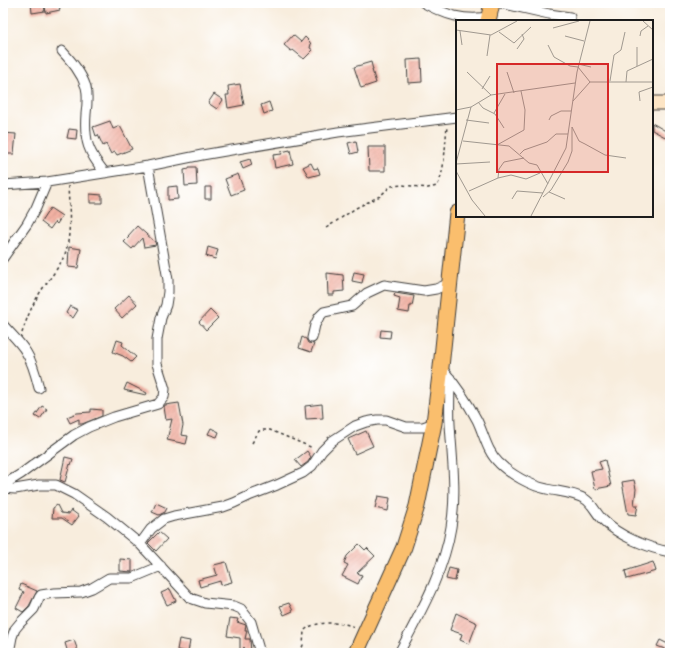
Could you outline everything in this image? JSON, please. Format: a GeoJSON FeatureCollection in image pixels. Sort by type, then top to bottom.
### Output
{"type":"FeatureCollection","features":[{"type":"Feature","properties":{"kind":"highway"},"geometry":{"type":"LineString","coordinates":[[356,653],[404,547],[417,506],[446,373],[450,282],[458,217]]}},
{"type":"Feature","properties":{"kind":"main road"},"geometry":{"type":"LineString","coordinates":[[653,104],[670,103]]}},
{"type":"Feature","properties":{"kind":"street"},"geometry":{"type":"LineString","coordinates":[[424,3],[452,16],[475,19],[491,15]]}},
{"type":"Feature","properties":{"kind":"street"},"geometry":{"type":"LineString","coordinates":[[500,3],[570,17]]}},
{"type":"Feature","properties":{"kind":"street"},"geometry":{"type":"LineString","coordinates":[[62,51],[81,74],[86,88],[87,106],[85,128],[88,147],[94,160],[105,173]]}},
{"type":"Feature","properties":{"kind":"street"},"geometry":{"type":"LineString","coordinates":[[3,185],[68,179],[338,132],[456,117]]}},
{"type":"Feature","properties":{"kind":"street"},"geometry":{"type":"LineString","coordinates":[[3,486],[89,427],[114,417],[158,404],[164,397],[166,389],[157,364],[157,339],[161,318],[166,305],[168,280],[148,166]]}},
{"type":"Feature","properties":{"kind":"street"},"geometry":{"type":"LineString","coordinates":[[3,258],[36,208],[47,182]]}},
{"type":"Feature","properties":{"kind":"street"},"geometry":{"type":"LineString","coordinates":[[312,338],[319,316],[324,312],[352,306],[367,294],[384,284],[424,291],[436,289],[450,282]]}},
{"type":"Feature","properties":{"kind":"street"},"geometry":{"type":"LineString","coordinates":[[3,325],[26,351],[39,388]]}},
{"type":"Feature","properties":{"kind":"street"},"geometry":{"type":"LineString","coordinates":[[446,373],[469,405],[490,452],[498,463],[533,485],[575,494],[587,500],[601,519],[609,525],[635,541],[670,552]]}},
{"type":"Feature","properties":{"kind":"street"},"geometry":{"type":"LineString","coordinates":[[399,653],[430,592],[445,555],[451,526],[454,495],[446,373]]}},
{"type":"Feature","properties":{"kind":"street"},"geometry":{"type":"LineString","coordinates":[[140,544],[151,529],[164,519],[234,504],[251,495],[303,473],[312,466],[322,451],[332,441],[343,432],[355,426],[366,422],[386,420],[406,427],[423,427],[434,423]]}},
{"type":"Feature","properties":{"kind":"street"},"geometry":{"type":"LineString","coordinates":[[3,486],[15,489],[39,485],[56,485],[74,494],[107,517],[140,544],[190,598],[205,604],[234,606],[242,609],[251,622],[260,653]]}},
{"type":"Feature","properties":{"kind":"street"},"geometry":{"type":"LineString","coordinates":[[9,653],[15,629],[34,609],[41,595],[81,592],[92,588],[109,578],[132,578],[161,566]]}},
{"type":"Feature","properties":{"kind":"path"},"geometry":{"type":"LineString","coordinates":[[326,228],[356,208],[380,196],[391,186],[403,185],[428,188],[437,186],[442,171],[448,119]]}},
{"type":"Feature","properties":{"kind":"path"},"geometry":{"type":"LineString","coordinates":[[19,342],[32,307],[65,254],[69,232],[68,179]]}},
{"type":"Feature","properties":{"kind":"path"},"geometry":{"type":"LineString","coordinates":[[252,443],[259,431],[270,430],[322,451]]}},
{"type":"Feature","properties":{"kind":"path"},"geometry":{"type":"LineString","coordinates":[[300,653],[303,645],[304,631],[310,626],[324,624],[347,624],[366,633]]}},
{"type":"Feature","properties":{"kind":"building"},"geometry":{"type":"Polygon","coordinates":[[[31,3],[44,3],[45,11],[32,13],[31,3]]]}},
{"type":"Feature","properties":{"kind":"building"},"geometry":{"type":"Polygon","coordinates":[[[58,3],[60,10],[46,13],[45,6],[58,3]]]}},
{"type":"Feature","properties":{"kind":"building"},"geometry":{"type":"Polygon","coordinates":[[[293,35],[301,42],[305,37],[311,44],[310,48],[313,50],[304,59],[284,45],[293,35]]]}},
{"type":"Feature","properties":{"kind":"building"},"geometry":{"type":"Polygon","coordinates":[[[421,59],[422,82],[408,83],[407,60],[421,59]]]}},
{"type":"Feature","properties":{"kind":"building"},"geometry":{"type":"Polygon","coordinates":[[[371,62],[376,83],[361,88],[354,67],[371,62]]]}},
{"type":"Feature","properties":{"kind":"building"},"geometry":{"type":"Polygon","coordinates":[[[240,84],[244,105],[228,108],[226,95],[229,95],[228,86],[240,84]]]}},
{"type":"Feature","properties":{"kind":"building"},"geometry":{"type":"Polygon","coordinates":[[[214,94],[223,100],[217,109],[208,103],[214,94]]]}},
{"type":"Feature","properties":{"kind":"building"},"geometry":{"type":"Polygon","coordinates":[[[269,102],[272,111],[264,114],[261,105],[269,102]]]}},
{"type":"Feature","properties":{"kind":"building"},"geometry":{"type":"Polygon","coordinates":[[[110,121],[113,129],[120,126],[132,149],[117,155],[115,152],[111,154],[106,144],[103,146],[98,135],[96,136],[93,127],[110,121]]]}},
{"type":"Feature","properties":{"kind":"building"},"geometry":{"type":"Polygon","coordinates":[[[653,124],[669,133],[667,138],[653,131],[653,124]]]}},
{"type":"Feature","properties":{"kind":"building"},"geometry":{"type":"Polygon","coordinates":[[[69,129],[77,130],[76,139],[67,138],[69,129]]]}},
{"type":"Feature","properties":{"kind":"building"},"geometry":{"type":"Polygon","coordinates":[[[3,133],[16,134],[14,154],[7,154],[7,152],[3,152],[3,133]]]}},
{"type":"Feature","properties":{"kind":"building"},"geometry":{"type":"Polygon","coordinates":[[[356,141],[358,152],[351,154],[348,143],[356,141]]]}},
{"type":"Feature","properties":{"kind":"building"},"geometry":{"type":"Polygon","coordinates":[[[368,147],[385,147],[385,171],[369,171],[368,147]]]}},
{"type":"Feature","properties":{"kind":"building"},"geometry":{"type":"Polygon","coordinates":[[[290,150],[293,164],[275,168],[273,155],[282,154],[281,152],[290,150]]]}},
{"type":"Feature","properties":{"kind":"building"},"geometry":{"type":"Polygon","coordinates":[[[250,159],[252,165],[243,169],[240,162],[250,159]]]}},
{"type":"Feature","properties":{"kind":"building"},"geometry":{"type":"Polygon","coordinates":[[[311,163],[314,169],[318,168],[320,174],[309,177],[303,167],[311,163]]]}},
{"type":"Feature","properties":{"kind":"building"},"geometry":{"type":"Polygon","coordinates":[[[189,167],[196,167],[197,185],[185,186],[184,170],[189,169],[189,167]]]}},
{"type":"Feature","properties":{"kind":"building"},"geometry":{"type":"Polygon","coordinates":[[[238,174],[244,190],[231,195],[225,179],[238,174]]]}},
{"type":"Feature","properties":{"kind":"building"},"geometry":{"type":"Polygon","coordinates":[[[177,186],[178,199],[168,200],[168,187],[177,186]]]}},
{"type":"Feature","properties":{"kind":"building"},"geometry":{"type":"Polygon","coordinates":[[[205,187],[211,187],[211,199],[205,199],[205,187]]]}},
{"type":"Feature","properties":{"kind":"building"},"geometry":{"type":"Polygon","coordinates":[[[90,194],[102,195],[102,203],[90,203],[90,194]]]}},
{"type":"Feature","properties":{"kind":"building"},"geometry":{"type":"Polygon","coordinates":[[[50,208],[62,216],[57,224],[55,222],[50,229],[41,222],[50,208]]]}},
{"type":"Feature","properties":{"kind":"building"},"geometry":{"type":"Polygon","coordinates":[[[137,226],[155,242],[156,245],[144,247],[142,238],[132,249],[124,242],[137,226]]]}},
{"type":"Feature","properties":{"kind":"building"},"geometry":{"type":"Polygon","coordinates":[[[69,247],[81,249],[78,268],[68,267],[69,247]]]}},
{"type":"Feature","properties":{"kind":"building"},"geometry":{"type":"Polygon","coordinates":[[[208,247],[218,250],[215,259],[206,256],[208,247]]]}},
{"type":"Feature","properties":{"kind":"building"},"geometry":{"type":"Polygon","coordinates":[[[354,272],[364,274],[362,283],[352,281],[354,272]]]}},
{"type":"Feature","properties":{"kind":"building"},"geometry":{"type":"Polygon","coordinates":[[[327,273],[343,275],[344,291],[334,292],[334,295],[328,295],[327,273]]]}},
{"type":"Feature","properties":{"kind":"building"},"geometry":{"type":"Polygon","coordinates":[[[395,293],[414,296],[409,313],[398,311],[400,298],[394,296],[395,293]]]}},
{"type":"Feature","properties":{"kind":"building"},"geometry":{"type":"Polygon","coordinates":[[[129,295],[137,304],[122,318],[114,309],[129,295]]]}},
{"type":"Feature","properties":{"kind":"building"},"geometry":{"type":"Polygon","coordinates":[[[70,306],[78,310],[73,318],[66,313],[70,306]]]}},
{"type":"Feature","properties":{"kind":"building"},"geometry":{"type":"Polygon","coordinates":[[[210,310],[218,318],[206,330],[199,322],[210,310]]]}},
{"type":"Feature","properties":{"kind":"building"},"geometry":{"type":"Polygon","coordinates":[[[381,330],[391,331],[390,338],[380,337],[381,330]]]}},
{"type":"Feature","properties":{"kind":"building"},"geometry":{"type":"Polygon","coordinates":[[[302,337],[306,339],[308,343],[314,344],[311,352],[299,348],[302,337]]]}},
{"type":"Feature","properties":{"kind":"building"},"geometry":{"type":"Polygon","coordinates":[[[117,340],[123,342],[122,345],[136,357],[131,362],[123,356],[113,352],[117,340]]]}},
{"type":"Feature","properties":{"kind":"building"},"geometry":{"type":"Polygon","coordinates":[[[127,383],[147,393],[146,395],[124,390],[127,383]]]}},
{"type":"Feature","properties":{"kind":"building"},"geometry":{"type":"Polygon","coordinates":[[[179,403],[183,425],[181,435],[188,436],[186,444],[167,440],[172,419],[166,420],[164,407],[165,405],[179,403]]]}},
{"type":"Feature","properties":{"kind":"building"},"geometry":{"type":"Polygon","coordinates":[[[322,404],[323,418],[306,419],[305,406],[322,404]]]}},
{"type":"Feature","properties":{"kind":"building"},"geometry":{"type":"Polygon","coordinates":[[[42,406],[47,409],[40,419],[35,416],[42,406]]]}},
{"type":"Feature","properties":{"kind":"building"},"geometry":{"type":"Polygon","coordinates":[[[91,409],[102,410],[102,416],[82,424],[79,424],[79,419],[70,423],[67,417],[77,413],[91,412],[91,409]]]}},
{"type":"Feature","properties":{"kind":"building"},"geometry":{"type":"Polygon","coordinates":[[[211,428],[219,432],[217,437],[208,434],[211,428]]]}},
{"type":"Feature","properties":{"kind":"building"},"geometry":{"type":"Polygon","coordinates":[[[366,431],[373,446],[355,454],[348,439],[366,431]]]}},
{"type":"Feature","properties":{"kind":"building"},"geometry":{"type":"Polygon","coordinates":[[[307,451],[311,457],[308,462],[301,467],[295,460],[307,451]]]}},
{"type":"Feature","properties":{"kind":"building"},"geometry":{"type":"Polygon","coordinates":[[[65,457],[73,459],[65,482],[60,480],[65,457]]]}},
{"type":"Feature","properties":{"kind":"building"},"geometry":{"type":"Polygon","coordinates":[[[605,460],[611,486],[595,489],[591,471],[602,469],[599,462],[605,460]]]}},
{"type":"Feature","properties":{"kind":"building"},"geometry":{"type":"Polygon","coordinates":[[[634,480],[636,489],[634,505],[638,505],[636,515],[628,514],[622,482],[634,480]]]}},
{"type":"Feature","properties":{"kind":"building"},"geometry":{"type":"Polygon","coordinates":[[[378,496],[390,498],[388,511],[375,508],[378,496]]]}},
{"type":"Feature","properties":{"kind":"building"},"geometry":{"type":"Polygon","coordinates":[[[156,503],[167,508],[165,512],[159,515],[152,512],[156,503]]]}},
{"type":"Feature","properties":{"kind":"building"},"geometry":{"type":"Polygon","coordinates":[[[57,505],[61,513],[69,514],[71,510],[79,516],[72,525],[62,518],[52,518],[53,508],[57,505]]]}},
{"type":"Feature","properties":{"kind":"building"},"geometry":{"type":"Polygon","coordinates":[[[159,532],[167,539],[156,551],[148,543],[159,532]]]}},
{"type":"Feature","properties":{"kind":"building"},"geometry":{"type":"Polygon","coordinates":[[[359,544],[365,550],[367,548],[375,556],[357,573],[362,575],[358,584],[342,576],[348,565],[344,563],[347,556],[359,544]]]}},
{"type":"Feature","properties":{"kind":"building"},"geometry":{"type":"Polygon","coordinates":[[[120,559],[132,560],[132,572],[120,571],[120,559]]]}},
{"type":"Feature","properties":{"kind":"building"},"geometry":{"type":"Polygon","coordinates":[[[226,562],[232,582],[221,585],[220,581],[200,587],[198,580],[217,575],[214,565],[226,562]]]}},
{"type":"Feature","properties":{"kind":"building"},"geometry":{"type":"Polygon","coordinates":[[[653,562],[656,571],[627,579],[625,571],[653,562]]]}},
{"type":"Feature","properties":{"kind":"building"},"geometry":{"type":"Polygon","coordinates":[[[449,568],[457,570],[455,581],[446,579],[449,568]]]}},
{"type":"Feature","properties":{"kind":"building"},"geometry":{"type":"Polygon","coordinates":[[[21,584],[37,591],[29,606],[23,612],[16,608],[24,592],[19,590],[21,584]]]}},
{"type":"Feature","properties":{"kind":"building"},"geometry":{"type":"Polygon","coordinates":[[[170,589],[176,601],[167,605],[161,593],[170,589]]]}},
{"type":"Feature","properties":{"kind":"building"},"geometry":{"type":"Polygon","coordinates":[[[289,603],[293,611],[284,615],[280,606],[289,603]]]}},
{"type":"Feature","properties":{"kind":"building"},"geometry":{"type":"Polygon","coordinates":[[[456,613],[477,623],[469,644],[460,640],[462,634],[450,630],[456,613]]]}},
{"type":"Feature","properties":{"kind":"building"},"geometry":{"type":"Polygon","coordinates":[[[230,618],[238,619],[237,622],[246,625],[245,630],[247,630],[245,639],[250,639],[251,653],[245,653],[244,647],[243,651],[240,651],[240,638],[227,636],[230,618]]]}},
{"type":"Feature","properties":{"kind":"building"},"geometry":{"type":"Polygon","coordinates":[[[179,639],[190,641],[188,652],[177,650],[179,639]]]}},
{"type":"Feature","properties":{"kind":"building"},"geometry":{"type":"Polygon","coordinates":[[[74,640],[78,651],[68,653],[65,643],[74,640]]]}},
{"type":"Feature","properties":{"kind":"building"},"geometry":{"type":"Polygon","coordinates":[[[660,640],[670,645],[670,651],[657,646],[660,640]]]}}]}
